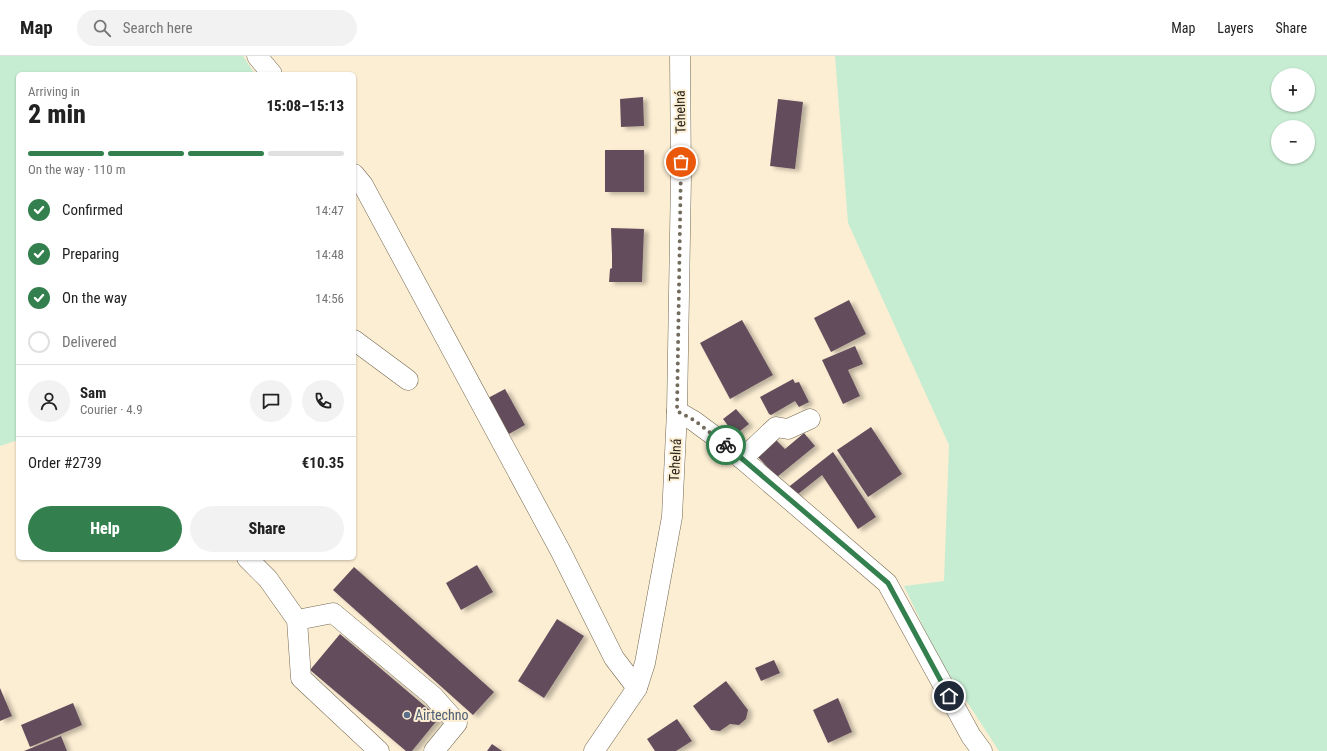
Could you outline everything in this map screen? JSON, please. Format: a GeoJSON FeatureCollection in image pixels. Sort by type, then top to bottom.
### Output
{"type":"FeatureCollection","features":[{"type":"Feature","properties":{"kind":"street"},"geometry":{"type":"LineString","coordinates":[[257,56],[270,72]]}},
{"type":"Feature","properties":{"kind":"street","name":"Tehelná"},"geometry":{"type":"LineString","coordinates":[[594,751],[637,688],[645,663],[672,517],[677,411],[681,177],[680,56]]}},
{"type":"Feature","properties":{"kind":"street"},"geometry":{"type":"LineString","coordinates":[[356,176],[363,185],[561,552],[614,658],[637,688]]}},
{"type":"Feature","properties":{"kind":"street"},"geometry":{"type":"LineString","coordinates":[[356,341],[408,380]]}},
{"type":"Feature","properties":{"kind":"street"},"geometry":{"type":"LineString","coordinates":[[677,411],[710,433],[742,459],[888,583],[971,736],[982,751]]}},
{"type":"Feature","properties":{"kind":"street"},"geometry":{"type":"LineString","coordinates":[[742,459],[776,427],[788,429],[810,419]]}},
{"type":"Feature","properties":{"kind":"street"},"geometry":{"type":"LineString","coordinates":[[249,560],[268,579],[297,620],[302,678],[379,751]]}},
{"type":"Feature","properties":{"kind":"street"},"geometry":{"type":"LineString","coordinates":[[297,620],[333,613],[433,696],[457,723],[434,751]]}},
{"type":"Feature","properties":{"kind":"green space"},"geometry":{"type":"Polygon","coordinates":[[[0,56],[243,56],[254,72],[16,72],[16,441],[0,446],[0,56]]]}},
{"type":"Feature","properties":{"kind":"green space"},"geometry":{"type":"Polygon","coordinates":[[[835,56],[1327,56],[1327,751],[999,751],[937,656],[904,586],[944,581],[949,445],[848,223],[835,56]]]}},
{"type":"Feature","properties":{"kind":"building"},"geometry":{"type":"Polygon","coordinates":[[[643,97],[644,126],[621,127],[620,99],[643,97]]]}},
{"type":"Feature","properties":{"kind":"building"},"geometry":{"type":"Polygon","coordinates":[[[778,99],[803,102],[795,169],[770,166],[778,99]]]}},
{"type":"Feature","properties":{"kind":"building"},"geometry":{"type":"Polygon","coordinates":[[[605,150],[644,150],[644,192],[605,192],[605,150]]]}},
{"type":"Feature","properties":{"kind":"building"},"geometry":{"type":"Polygon","coordinates":[[[611,228],[644,229],[642,282],[609,282],[610,269],[612,268],[611,228]]]}},
{"type":"Feature","properties":{"kind":"building"},"geometry":{"type":"Polygon","coordinates":[[[849,300],[866,334],[831,352],[814,318],[849,300]]]}},
{"type":"Feature","properties":{"kind":"building"},"geometry":{"type":"Polygon","coordinates":[[[742,320],[773,375],[730,399],[700,343],[742,320]]]}},
{"type":"Feature","properties":{"kind":"building"},"geometry":{"type":"Polygon","coordinates":[[[855,346],[863,364],[848,370],[860,396],[843,404],[822,360],[855,346]]]}},
{"type":"Feature","properties":{"kind":"building"},"geometry":{"type":"Polygon","coordinates":[[[793,379],[795,383],[799,382],[809,402],[799,407],[795,401],[771,415],[769,414],[760,397],[793,379]]]}},
{"type":"Feature","properties":{"kind":"building"},"geometry":{"type":"Polygon","coordinates":[[[505,389],[525,425],[507,435],[488,398],[505,389]]]}},
{"type":"Feature","properties":{"kind":"building"},"geometry":{"type":"Polygon","coordinates":[[[736,409],[749,424],[735,435],[723,419],[736,409]]]}},
{"type":"Feature","properties":{"kind":"building"},"geometry":{"type":"Polygon","coordinates":[[[871,427],[902,474],[868,497],[837,450],[871,427]]]}},
{"type":"Feature","properties":{"kind":"building"},"geometry":{"type":"Polygon","coordinates":[[[804,433],[815,446],[777,477],[754,453],[772,436],[785,449],[804,433]]]}},
{"type":"Feature","properties":{"kind":"building"},"geometry":{"type":"Polygon","coordinates":[[[833,452],[876,517],[858,529],[822,475],[793,498],[786,489],[833,452]]]}},
{"type":"Feature","properties":{"kind":"building"},"geometry":{"type":"Polygon","coordinates":[[[477,565],[493,592],[461,610],[446,583],[477,565]]]}},
{"type":"Feature","properties":{"kind":"building"},"geometry":{"type":"Polygon","coordinates":[[[354,567],[494,692],[473,715],[333,590],[354,567]]]}},
{"type":"Feature","properties":{"kind":"building"},"geometry":{"type":"Polygon","coordinates":[[[557,619],[584,636],[544,698],[518,681],[557,619]]]}},
{"type":"Feature","properties":{"kind":"building"},"geometry":{"type":"Polygon","coordinates":[[[340,634],[439,718],[412,751],[406,751],[310,670],[340,634]]]}},
{"type":"Feature","properties":{"kind":"building"},"geometry":{"type":"Polygon","coordinates":[[[774,660],[780,673],[761,681],[755,668],[774,660]]]}},
{"type":"Feature","properties":{"kind":"building"},"geometry":{"type":"Polygon","coordinates":[[[726,681],[748,710],[746,719],[739,725],[730,724],[720,731],[711,730],[693,706],[726,681]]]}},
{"type":"Feature","properties":{"kind":"building"},"geometry":{"type":"Polygon","coordinates":[[[0,688],[12,716],[0,721],[0,688]]]}},
{"type":"Feature","properties":{"kind":"building"},"geometry":{"type":"Polygon","coordinates":[[[838,698],[852,732],[828,743],[813,710],[838,698]]]}},
{"type":"Feature","properties":{"kind":"building"},"geometry":{"type":"Polygon","coordinates":[[[73,703],[82,725],[30,747],[21,725],[73,703]]]}},
{"type":"Feature","properties":{"kind":"building"},"geometry":{"type":"Polygon","coordinates":[[[677,719],[692,741],[676,751],[655,751],[647,739],[677,719]]]}},
{"type":"Feature","properties":{"kind":"building"},"geometry":{"type":"Polygon","coordinates":[[[61,736],[67,751],[24,751],[61,736]]]}},
{"type":"Feature","properties":{"kind":"building"},"geometry":{"type":"Polygon","coordinates":[[[492,744],[502,751],[487,751],[492,744]]]}},
{"type":"Feature","properties":{"kind":"way so far"},"geometry":{"type":"LineString","coordinates":[[681,162],[677,411],[694,420],[726,445]]}},
{"type":"Feature","properties":{"kind":"place","name":"Airtechno"},"geometry":{"type":"Point","coordinates":[407,715]}},
{"type":"Feature","properties":{"kind":"route"},"geometry":{"type":"LineString","coordinates":[[726,445],[888,583],[949,696]]}}]}
